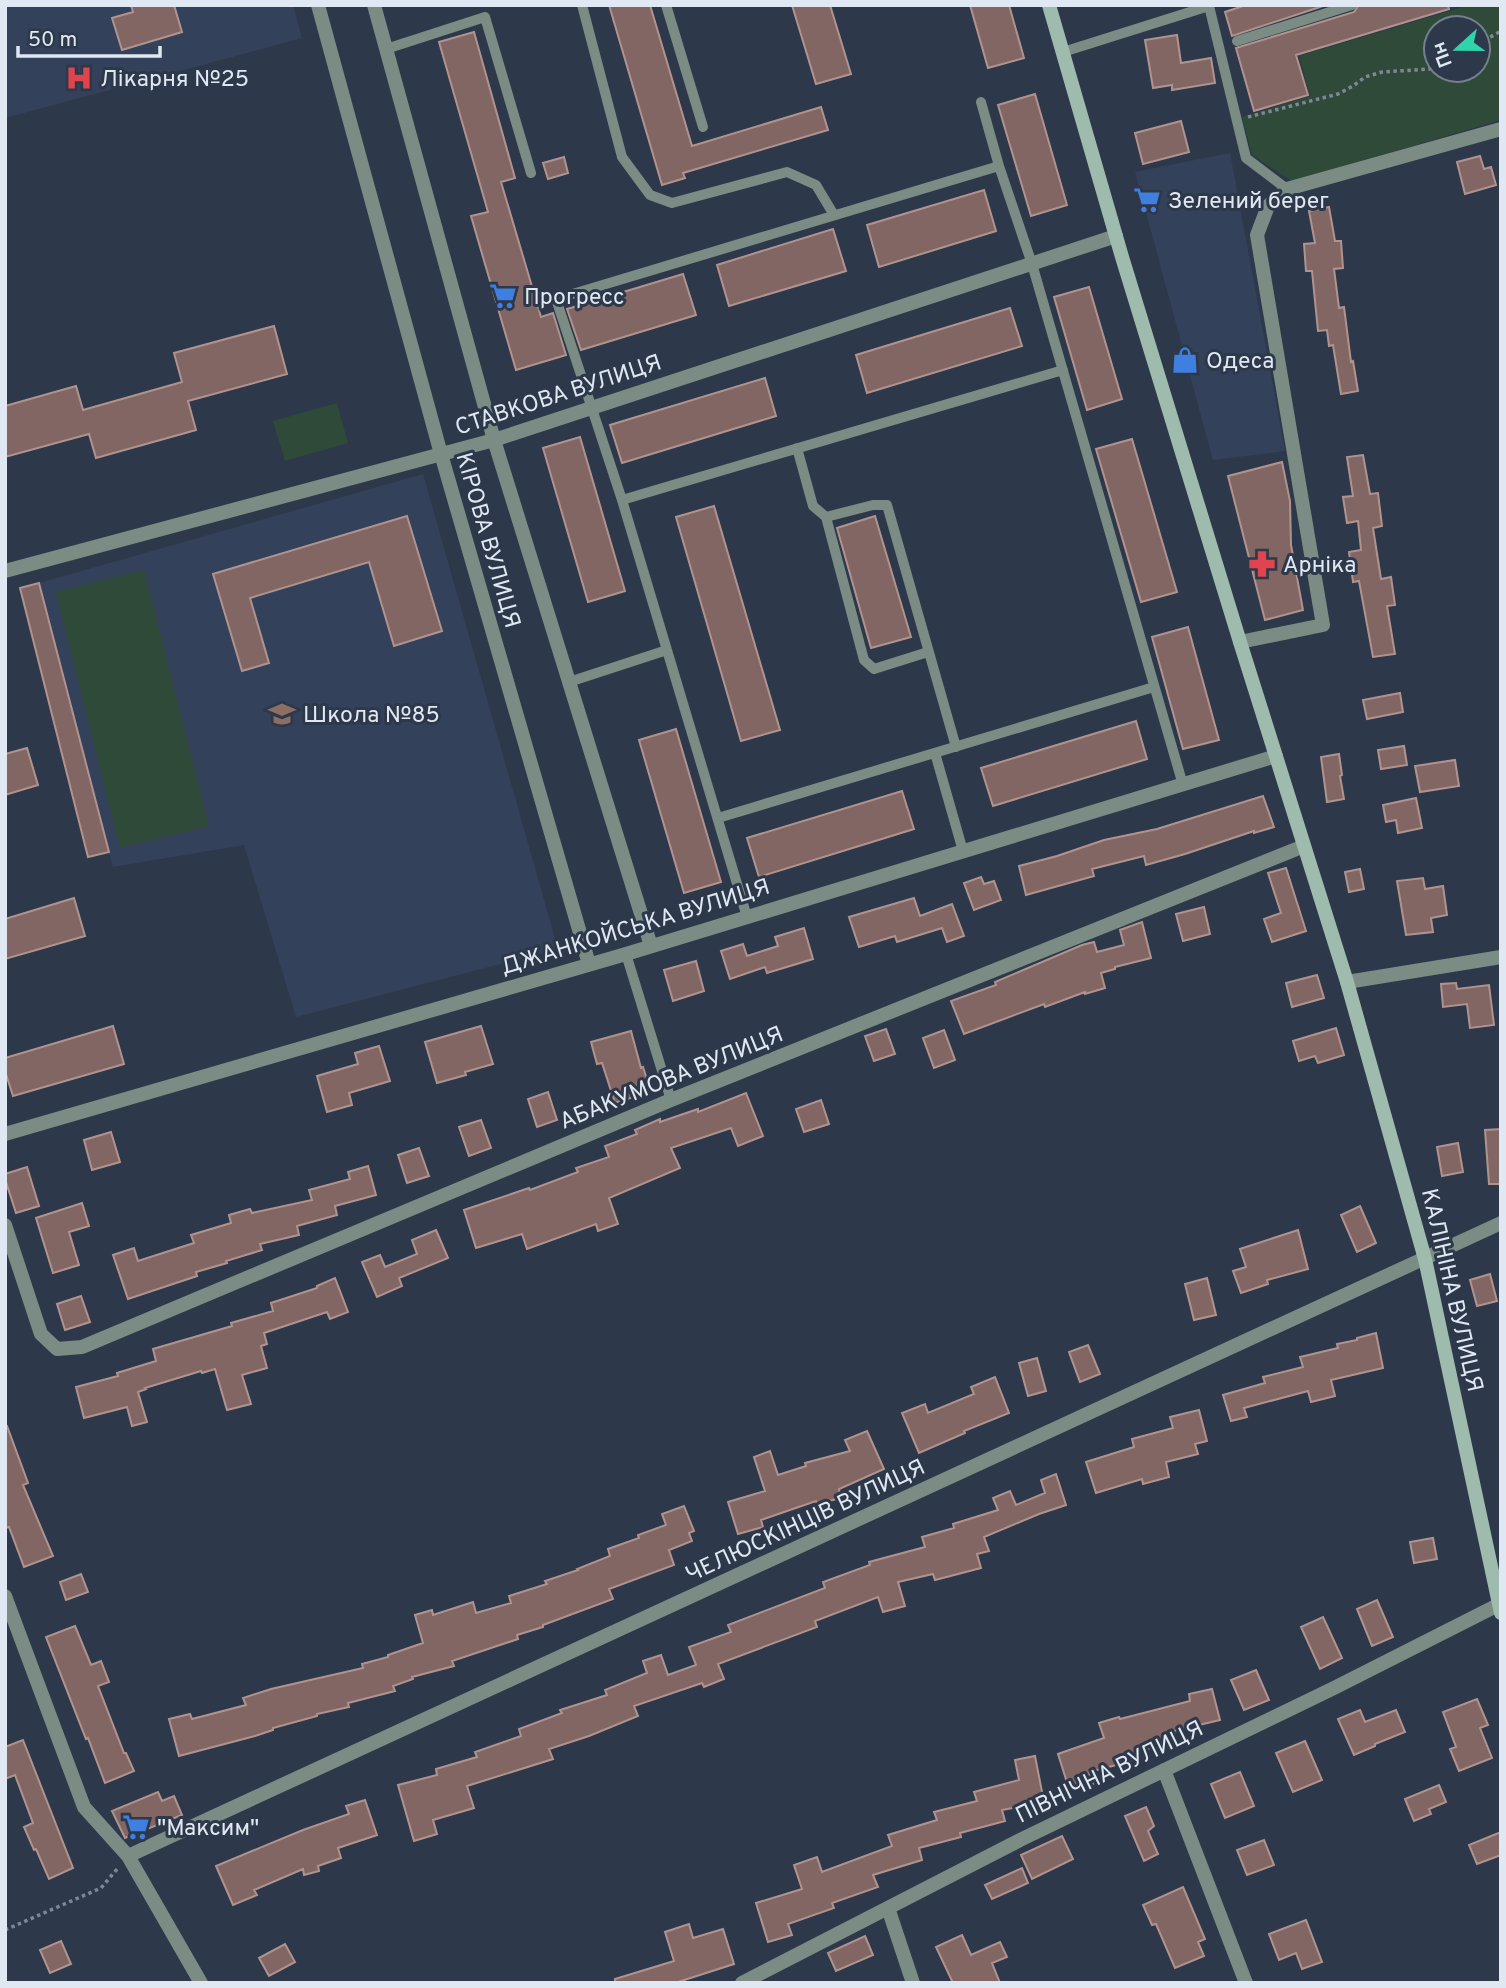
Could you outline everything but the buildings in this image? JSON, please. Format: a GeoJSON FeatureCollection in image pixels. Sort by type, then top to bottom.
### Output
{"type":"FeatureCollection","features":[{"type":"Feature","properties":{"kind":"street","name":"КІРОВА ВУЛИЦЯ"},"geometry":{"type":"LineString","coordinates":[[318,5],[441,454],[589,964]]}},
{"type":"Feature","properties":{"kind":"street","name":"КІРОВА ВУЛИЦЯ"},"geometry":{"type":"LineString","coordinates":[[374,5],[494,440],[651,946]]}},
{"type":"Feature","properties":{"kind":"street","name":"КАЛІНІНА ВУЛИЦЯ"},"geometry":{"type":"LineString","coordinates":[[1049,5],[1116,236],[1347,982],[1425,1259],[1500,1609]]}},
{"type":"Feature","properties":{"kind":"street"},"geometry":{"type":"LineString","coordinates":[[1240,642],[1323,625],[1257,235],[1268,206],[1287,189],[1501,129]]}},
{"type":"Feature","properties":{"kind":"street","name":"СТАВКОВА ВУЛИЦЯ"},"geometry":{"type":"LineString","coordinates":[[5,571],[494,440],[1116,236]]}},
{"type":"Feature","properties":{"kind":"street","name":"ДЖАНКОЙСЬКА ВУЛИЦЯ"},"geometry":{"type":"LineString","coordinates":[[5,1135],[626,954],[1276,756]]}},
{"type":"Feature","properties":{"kind":"street","name":"АБАКУМОВА ВУЛИЦЯ"},"geometry":{"type":"LineString","coordinates":[[5,1225],[41,1334],[57,1349],[82,1347],[670,1100],[1304,846]]}},
{"type":"Feature","properties":{"kind":"street"},"geometry":{"type":"LineString","coordinates":[[1347,982],[1501,957]]}},
{"type":"Feature","properties":{"kind":"street","name":"ЧЕЛЮСКІНЦІВ ВУЛИЦЯ"},"geometry":{"type":"LineString","coordinates":[[128,1856],[1501,1223]]}},
{"type":"Feature","properties":{"kind":"street"},"geometry":{"type":"LineString","coordinates":[[5,1597],[84,1807],[128,1856],[201,1983]]}},
{"type":"Feature","properties":{"kind":"street","name":"ПІВНІЧНА ВУЛИЦЯ"},"geometry":{"type":"LineString","coordinates":[[742,1983],[1020,1840],[1500,1609]]}},
{"type":"Feature","properties":{"kind":"street"},"geometry":{"type":"LineString","coordinates":[[1164,1770],[1246,1983]]}},
{"type":"Feature","properties":{"kind":"street"},"geometry":{"type":"LineString","coordinates":[[888,1908],[913,1983]]}},
{"type":"Feature","properties":{"kind":"lane"},"geometry":{"type":"LineString","coordinates":[[582,5],[622,157],[650,195],[672,203],[787,172],[816,185],[834,215]]}},
{"type":"Feature","properties":{"kind":"lane"},"geometry":{"type":"LineString","coordinates":[[666,5],[703,127]]}},
{"type":"Feature","properties":{"kind":"lane"},"geometry":{"type":"LineString","coordinates":[[1237,41],[1352,5]]}},
{"type":"Feature","properties":{"kind":"lane"},"geometry":{"type":"LineString","coordinates":[[1063,52],[1210,6],[1246,158],[1287,189]]}},
{"type":"Feature","properties":{"kind":"lane"},"geometry":{"type":"LineString","coordinates":[[386,49],[485,17],[531,173]]}},
{"type":"Feature","properties":{"kind":"lane"},"geometry":{"type":"LineString","coordinates":[[981,102],[1032,264],[1183,785]]}},
{"type":"Feature","properties":{"kind":"lane"},"geometry":{"type":"LineString","coordinates":[[747,917],[622,500],[556,299],[999,166]]}},
{"type":"Feature","properties":{"kind":"lane"},"geometry":{"type":"LineString","coordinates":[[622,500],[1063,370]]}},
{"type":"Feature","properties":{"kind":"lane"},"geometry":{"type":"LineString","coordinates":[[797,448],[813,506],[826,517],[864,660],[874,669],[928,652]]}},
{"type":"Feature","properties":{"kind":"lane"},"geometry":{"type":"LineString","coordinates":[[826,517],[873,505],[887,505],[956,747]]}},
{"type":"Feature","properties":{"kind":"lane"},"geometry":{"type":"LineString","coordinates":[[569,682],[667,650]]}},
{"type":"Feature","properties":{"kind":"lane"},"geometry":{"type":"LineString","coordinates":[[718,818],[1154,687]]}},
{"type":"Feature","properties":{"kind":"lane"},"geometry":{"type":"LineString","coordinates":[[935,753],[963,851]]}},
{"type":"Feature","properties":{"kind":"lane"},"geometry":{"type":"LineString","coordinates":[[626,954],[670,1100]]}},
{"type":"Feature","properties":{"kind":"path"},"geometry":{"type":"LineString","coordinates":[[1237,120],[1338,94],[1365,77],[1382,72],[1422,70]]}},
{"type":"Feature","properties":{"kind":"path"},"geometry":{"type":"LineString","coordinates":[[5,1930],[101,1888],[128,1856]]}},
{"type":"Feature","properties":{"kind":"shaded area","name":"Лікарня №25"},"geometry":{"type":"Polygon","coordinates":[[[5,5],[293,5],[302,38],[5,118],[5,5]]]}},
{"type":"Feature","properties":{"kind":"shaded area"},"geometry":{"type":"Polygon","coordinates":[[[1230,153],[1285,451],[1213,460],[1135,172],[1230,153]]]}},
{"type":"Feature","properties":{"kind":"shaded area","name":"Школа №85"},"geometry":{"type":"Polygon","coordinates":[[[423,474],[558,949],[296,1017],[244,845],[113,867],[39,583],[423,474]]]}},
{"type":"Feature","properties":{"kind":"green space"},"geometry":{"type":"Polygon","coordinates":[[[1470,5],[1501,5],[1501,120],[1292,181],[1252,155],[1242,117],[1310,96],[1299,56],[1422,19],[1422,84],[1492,84],[1492,14],[1440,14],[1470,5]]]}},
{"type":"Feature","properties":{"kind":"green space"},"geometry":{"type":"Polygon","coordinates":[[[337,403],[348,443],[285,461],[273,421],[337,403]]]}},
{"type":"Feature","properties":{"kind":"green space"},"geometry":{"type":"Polygon","coordinates":[[[144,570],[209,826],[120,848],[56,592],[144,570]]]}},
{"type":"Feature","properties":{"kind":"place","name":"Лікарня №25"},"geometry":{"type":"Point","coordinates":[79,78]}},
{"type":"Feature","properties":{"kind":"place","name":"Зелений берег"},"geometry":{"type":"Point","coordinates":[1147,200]}},
{"type":"Feature","properties":{"kind":"place","name":"Прогресс"},"geometry":{"type":"Point","coordinates":[503,296]}},
{"type":"Feature","properties":{"kind":"place","name":"Одеса"},"geometry":{"type":"Point","coordinates":[1185,360]}},
{"type":"Feature","properties":{"kind":"place","name":"Арніка"},"geometry":{"type":"Point","coordinates":[1262,564]}},
{"type":"Feature","properties":{"kind":"place","name":"Школа №85"},"geometry":{"type":"Point","coordinates":[282,714]}},
{"type":"Feature","properties":{"kind":"place","name":"\"Максим\""},"geometry":{"type":"Point","coordinates":[136,1827]}}]}
